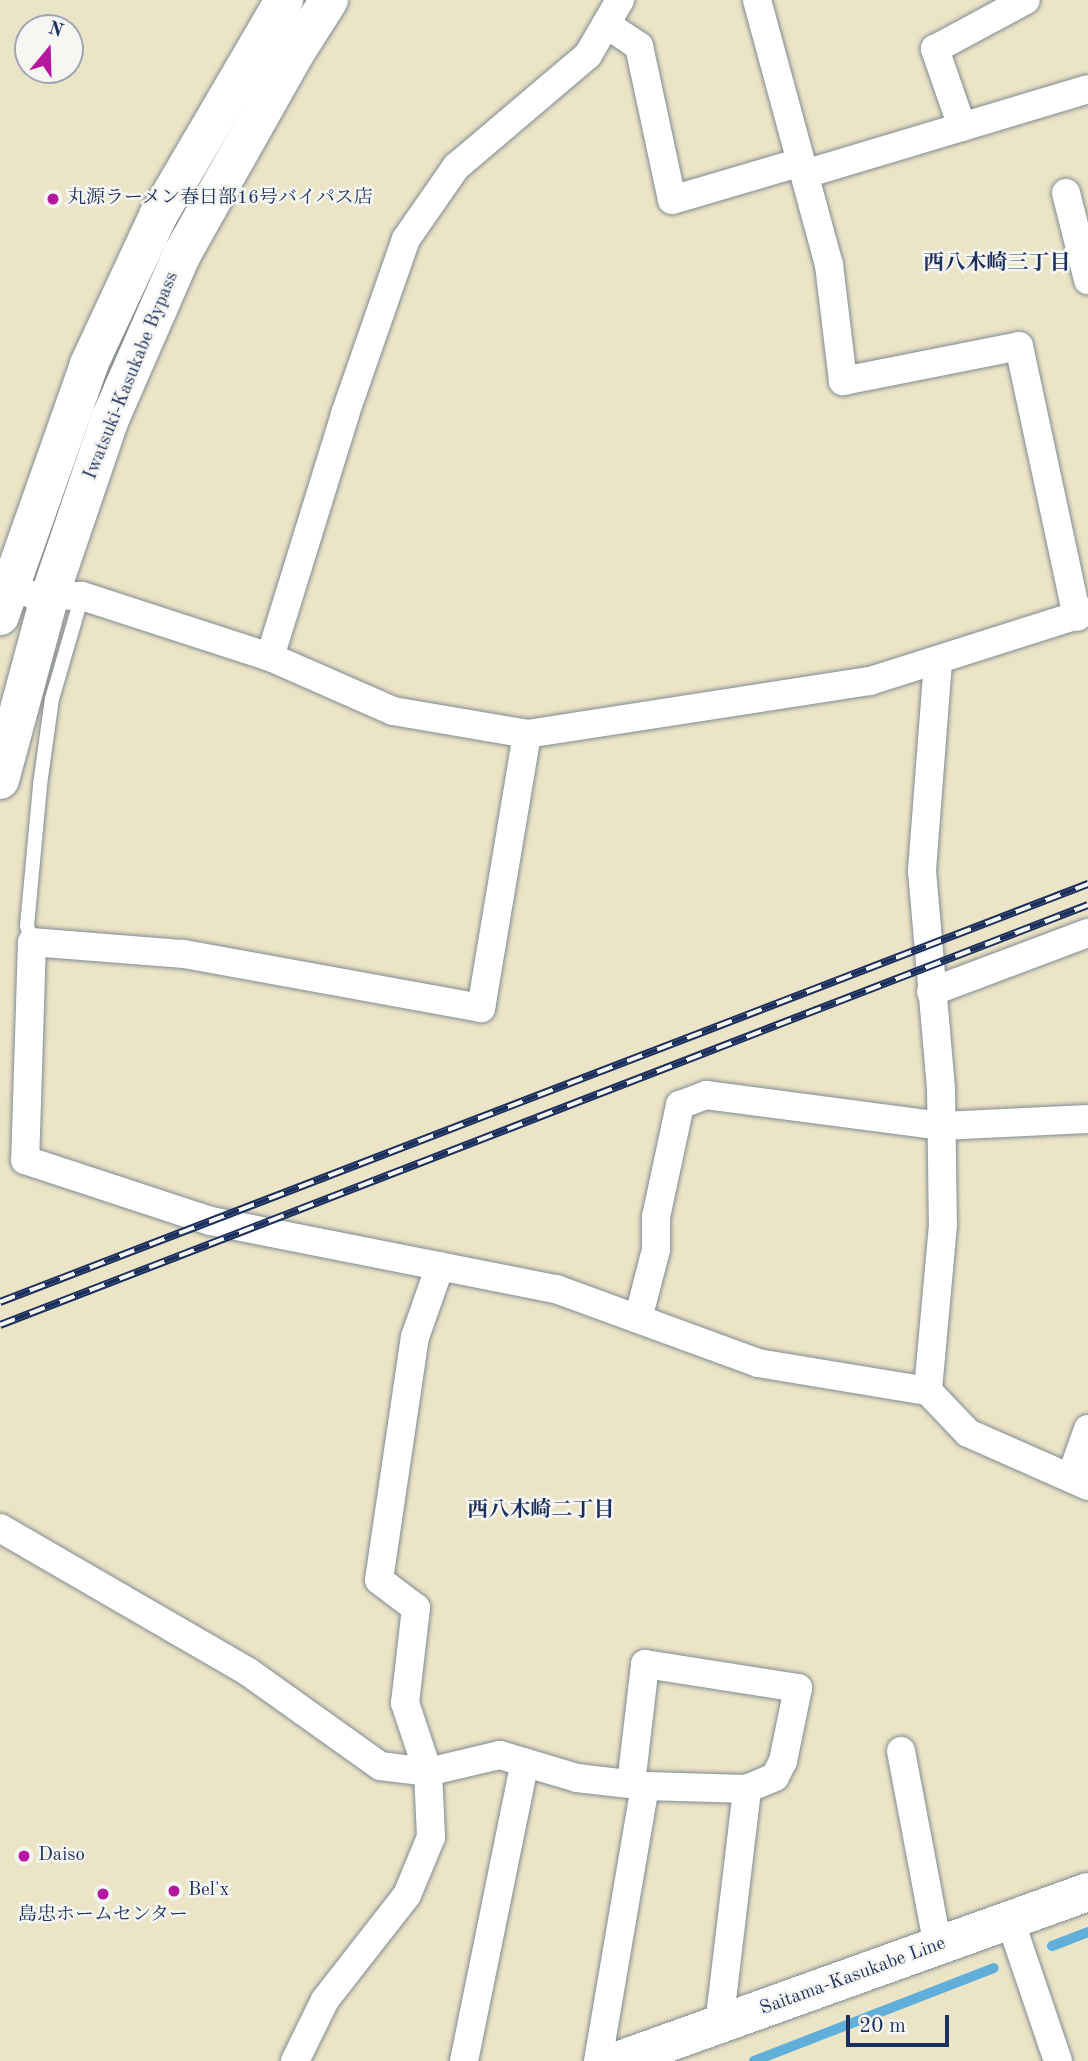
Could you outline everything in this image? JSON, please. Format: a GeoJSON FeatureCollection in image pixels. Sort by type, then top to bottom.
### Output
{"type":"FeatureCollection","features":[{"type":"Feature","properties":{"kind":"main road","name":"Iwatsuki-Kasukabe Bypass"},"geometry":{"type":"LineString","coordinates":[[2,602],[89,364],[158,216],[284,0]]}},
{"type":"Feature","properties":{"kind":"main road","name":"Iwatsuki-Kasukabe Bypass"},"geometry":{"type":"LineString","coordinates":[[0,779],[34,656],[66,596],[110,419],[182,254],[294,55],[329,0]]}},
{"type":"Feature","properties":{"kind":"main road","name":"Saitama-Kasukabe Line"},"geometry":{"type":"LineString","coordinates":[[617,2061],[1088,1892]]}},
{"type":"Feature","properties":{"kind":"street"},"geometry":{"type":"LineString","coordinates":[[270,657],[345,414],[406,239],[456,167],[588,55],[620,0]]}},
{"type":"Feature","properties":{"kind":"street"},"geometry":{"type":"LineString","coordinates":[[2,602],[66,596],[270,657],[393,711],[527,734],[870,681],[1082,615],[1019,346],[843,381],[829,265],[757,0]]}},
{"type":"Feature","properties":{"kind":"street"},"geometry":{"type":"LineString","coordinates":[[962,127],[935,49],[1026,0]]}},
{"type":"Feature","properties":{"kind":"street"},"geometry":{"type":"LineString","coordinates":[[606,24],[639,46],[672,200],[962,127],[1088,89]]}},
{"type":"Feature","properties":{"kind":"street"},"geometry":{"type":"LineString","coordinates":[[1066,193],[1088,280]]}},
{"type":"Feature","properties":{"kind":"street"},"geometry":{"type":"LineString","coordinates":[[928,1391],[943,1225],[942,1126],[931,992],[932,965],[922,871],[938,662]]}},
{"type":"Feature","properties":{"kind":"street"},"geometry":{"type":"LineString","coordinates":[[527,734],[481,1007],[183,954],[32,942],[24,1160],[211,1221],[556,1289],[758,1363],[928,1391],[968,1433],[1079,1481],[1088,1429]]}},
{"type":"Feature","properties":{"kind":"street"},"geometry":{"type":"LineString","coordinates":[[931,992],[1088,933]]}},
{"type":"Feature","properties":{"kind":"street"},"geometry":{"type":"LineString","coordinates":[[638,1319],[656,1250],[656,1217],[680,1105],[706,1095],[942,1126],[1088,1119]]}},
{"type":"Feature","properties":{"kind":"street"},"geometry":{"type":"LineString","coordinates":[[295,2061],[325,2000],[407,1895],[431,1837],[428,1772],[405,1703],[416,1608],[379,1580],[415,1337],[440,1266]]}},
{"type":"Feature","properties":{"kind":"street"},"geometry":{"type":"LineString","coordinates":[[0,1528],[247,1671],[380,1766],[428,1772],[500,1755],[577,1778],[638,1785],[747,1789],[775,1777],[783,1760],[797,1688],[645,1664],[638,1785],[598,2061]]}},
{"type":"Feature","properties":{"kind":"street"},"geometry":{"type":"LineString","coordinates":[[901,1751],[938,1947]]}},
{"type":"Feature","properties":{"kind":"street"},"geometry":{"type":"LineString","coordinates":[[464,2061],[525,1762]]}},
{"type":"Feature","properties":{"kind":"street"},"geometry":{"type":"LineString","coordinates":[[719,2025],[747,1789]]}},
{"type":"Feature","properties":{"kind":"street"},"geometry":{"type":"LineString","coordinates":[[1010,1920],[1058,2061]]}},
{"type":"Feature","properties":{"kind":"lane"},"geometry":{"type":"LineString","coordinates":[[32,942],[27,926],[45,748],[66,596]]}},
{"type":"Feature","properties":{"kind":"waterway"},"geometry":{"type":"LineString","coordinates":[[1052,1946],[1088,1932]]}},
{"type":"Feature","properties":{"kind":"waterway"},"geometry":{"type":"LineString","coordinates":[[754,2061],[994,1968]]}},
{"type":"Feature","properties":{"kind":"railway"},"geometry":{"type":"LineString","coordinates":[[0,1302],[1088,884]]}},
{"type":"Feature","properties":{"kind":"railway"},"geometry":{"type":"LineString","coordinates":[[0,1325],[1088,905]]}},
{"type":"Feature","properties":{"kind":"place","name":"丸源ラーメン春日部16号バイパス店"},"geometry":{"type":"Point","coordinates":[53,199]}},
{"type":"Feature","properties":{"kind":"place","name":"Daiso"},"geometry":{"type":"Point","coordinates":[24,1856]}},
{"type":"Feature","properties":{"kind":"place","name":"Bel'x"},"geometry":{"type":"Point","coordinates":[174,1891]}},
{"type":"Feature","properties":{"kind":"place","name":"島忠ホームセンター"},"geometry":{"type":"Point","coordinates":[103,1894]}},
{"type":"Feature","properties":{"kind":"district","name":"西八木崎三丁目"},"geometry":{"type":"Point","coordinates":[997,264]}},
{"type":"Feature","properties":{"kind":"district","name":"西八木崎二丁目"},"geometry":{"type":"Point","coordinates":[541,1511]}}]}
